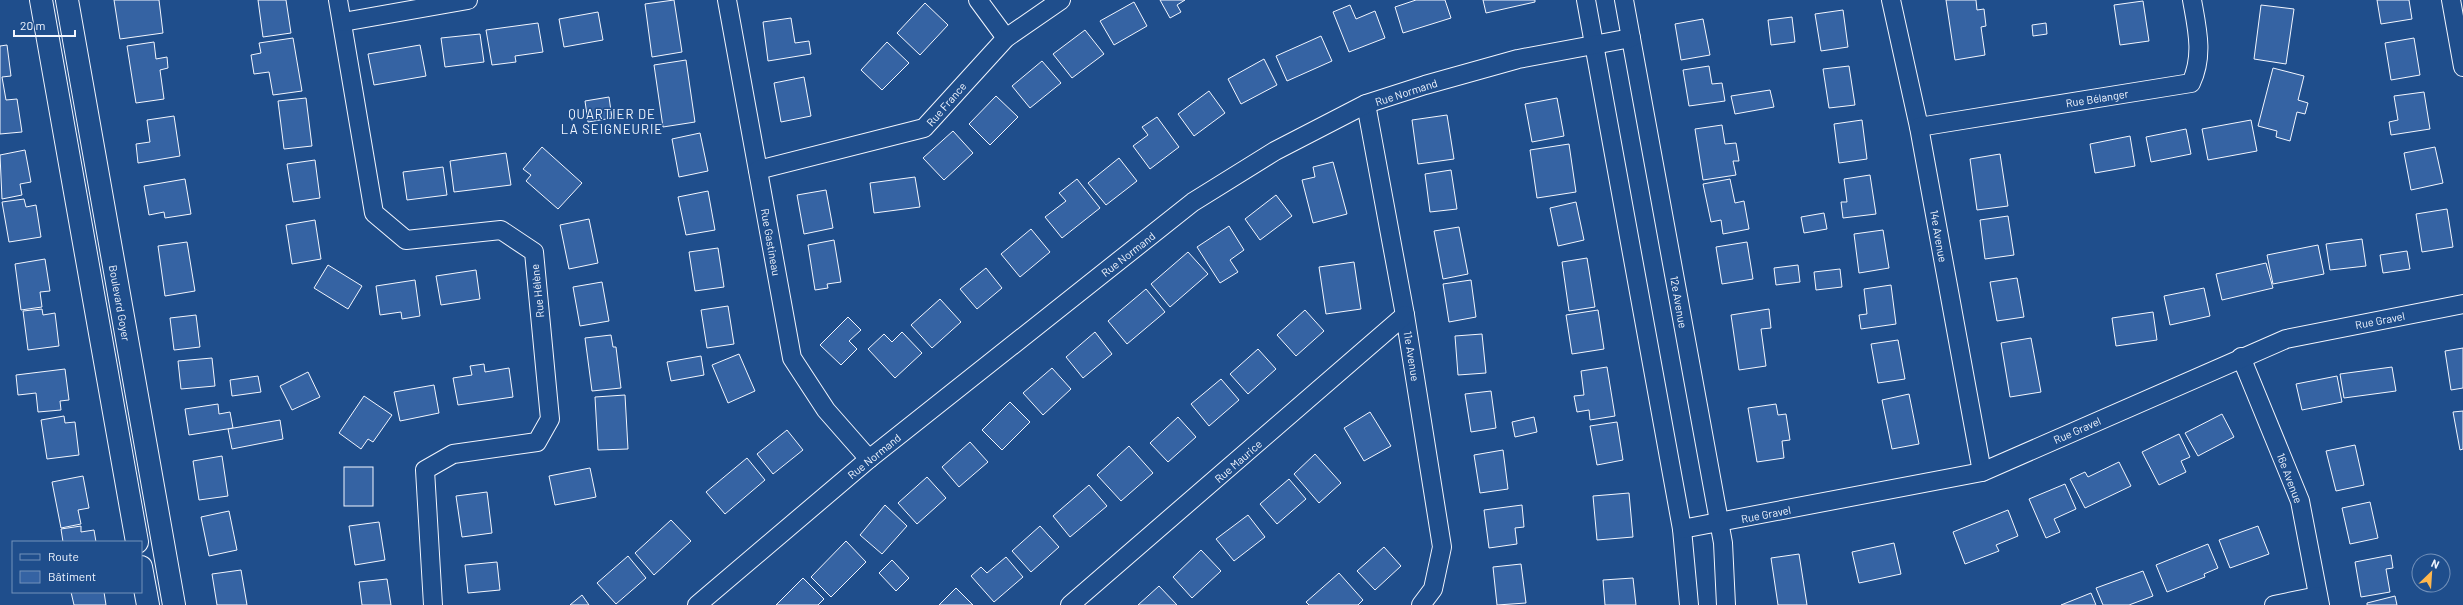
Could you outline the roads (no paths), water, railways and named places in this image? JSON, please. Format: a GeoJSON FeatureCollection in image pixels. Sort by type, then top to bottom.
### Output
{"type":"FeatureCollection","features":[{"type":"Feature","properties":{"kind":"street"},"geometry":{"type":"LineString","coordinates":[[41,0],[137,541]]}},
{"type":"Feature","properties":{"kind":"street","name":"Boulevard Goyer"},"geometry":{"type":"LineString","coordinates":[[67,0],[174,605]]}},
{"type":"Feature","properties":{"kind":"street","name":"Rue Hélène"},"geometry":{"type":"LineString","coordinates":[[338,0],[343,22],[374,213],[406,240],[501,230],[534,252],[550,419],[537,442],[453,454],[425,470],[433,605]]}},
{"type":"Feature","properties":{"kind":"street"},"geometry":{"type":"LineString","coordinates":[[343,22],[468,0]]}},
{"type":"Feature","properties":{"kind":"street","name":"Rue Gastineau"},"geometry":{"type":"LineString","coordinates":[[727,0],[792,358],[826,410],[869,459]]}},
{"type":"Feature","properties":{"kind":"street"},"geometry":{"type":"LineString","coordinates":[[978,0],[1006,38]]}},
{"type":"Feature","properties":{"kind":"street","name":"Rue France"},"geometry":{"type":"LineString","coordinates":[[758,170],[924,128],[1006,38],[1061,0]]}},
{"type":"Feature","properties":{"kind":"street"},"geometry":{"type":"LineString","coordinates":[[1586,0],[1682,529],[1689,605]]}},
{"type":"Feature","properties":{"kind":"street","name":"12e Avenue"},"geometry":{"type":"LineString","coordinates":[[1624,0],[1725,557],[1726,605]]}},
{"type":"Feature","properties":{"kind":"street","name":"14e Avenue"},"geometry":{"type":"LineString","coordinates":[[1892,0],[1919,127],[1982,472]]}},
{"type":"Feature","properties":{"kind":"street","name":"Rue Bélanger"},"geometry":{"type":"LineString","coordinates":[[1919,127],[2191,83],[2196,72],[2200,43],[2192,0]]}},
{"type":"Feature","properties":{"kind":"street"},"geometry":{"type":"LineString","coordinates":[[2451,0],[2463,67]]}},
{"type":"Feature","properties":{"kind":"street","name":"Rue Normand"},"geometry":{"type":"LineString","coordinates":[[697,605],[869,459],[1193,202],[1275,151],[1366,104],[1518,59],[1594,43],[1631,38]]}},
{"type":"Feature","properties":{"kind":"street","name":"11e Avenue"},"geometry":{"type":"LineString","coordinates":[[1366,104],[1405,315],[1442,547],[1433,589],[1421,605]]}},
{"type":"Feature","properties":{"kind":"street","name":"Rue Gravel"},"geometry":{"type":"LineString","coordinates":[[1682,529],[1982,472],[2241,357],[2286,339],[2463,304]]}},
{"type":"Feature","properties":{"kind":"street","name":"Rue Maurice"},"geometry":{"type":"LineString","coordinates":[[1070,605],[1405,315]]}},
{"type":"Feature","properties":{"kind":"street","name":"16e Avenue"},"geometry":{"type":"LineString","coordinates":[[2241,357],[2300,501],[2319,600]]}},
{"type":"Feature","properties":{"kind":"street"},"geometry":{"type":"LineString","coordinates":[[142,572],[148,605]]}},
{"type":"Feature","properties":{"kind":"street"},"geometry":{"type":"LineString","coordinates":[[2274,605],[2319,600]]}},
{"type":"Feature","properties":{"kind":"district","name":"QUARTIER DE LA SEIGNEURIE"},"geometry":{"type":"Point","coordinates":[612,122]}}]}
